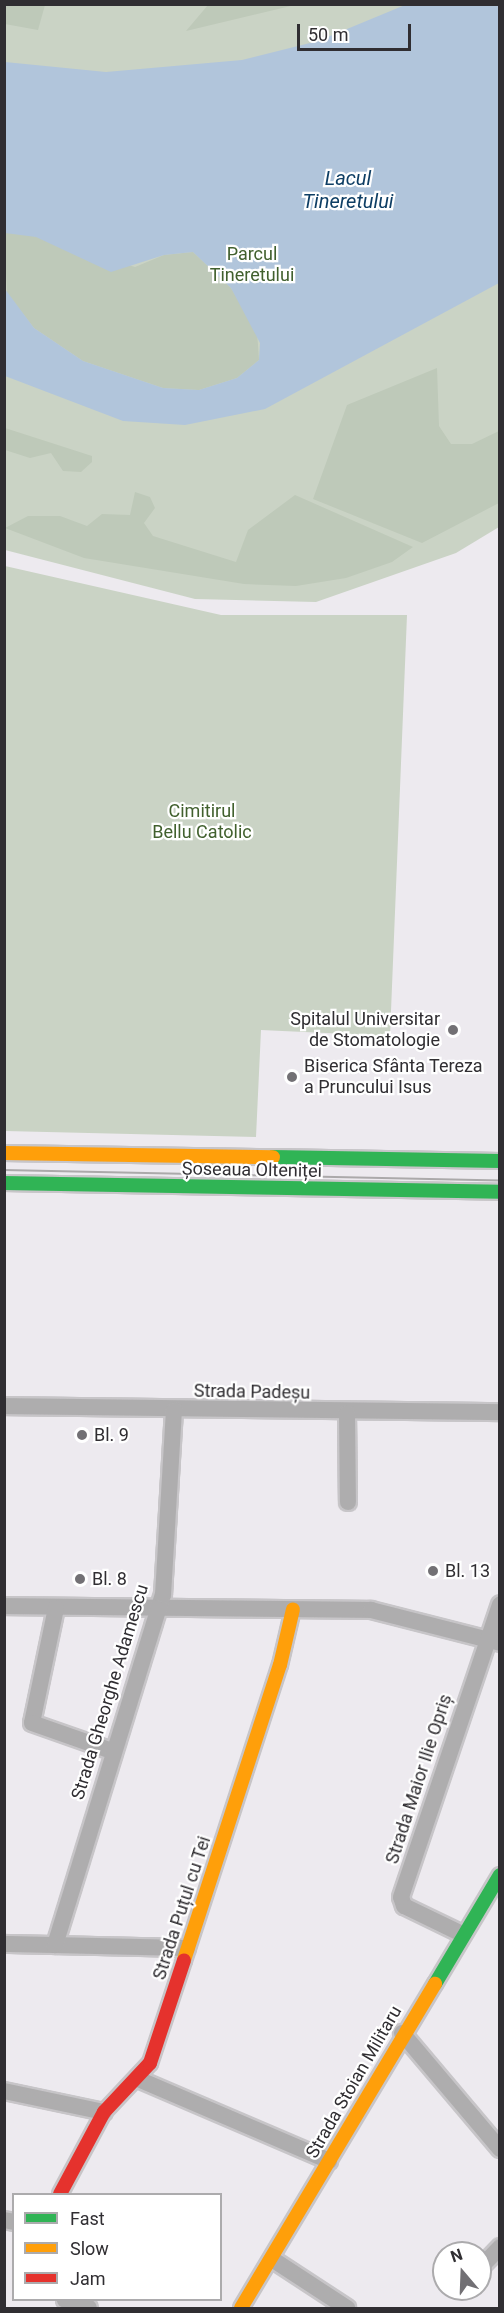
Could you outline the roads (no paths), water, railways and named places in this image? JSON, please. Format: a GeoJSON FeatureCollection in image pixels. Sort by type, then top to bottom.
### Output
{"type":"FeatureCollection","features":[{"type":"Feature","properties":{"kind":"street","name":"Șoseaua Olteniței"},"geometry":{"type":"LineString","coordinates":[[4,1153],[500,1161]]}},
{"type":"Feature","properties":{"kind":"street","name":"Șoseaua Olteniței"},"geometry":{"type":"LineString","coordinates":[[4,1184],[500,1192]]}},
{"type":"Feature","properties":{"kind":"street","name":"Strada Padeșu"},"geometry":{"type":"LineString","coordinates":[[4,1406],[347,1413],[500,1412]]}},
{"type":"Feature","properties":{"kind":"street","name":"Strada Gheorghe Adamescu"},"geometry":{"type":"LineString","coordinates":[[55,1945],[112,1751],[165,1586],[174,1410]]}},
{"type":"Feature","properties":{"kind":"street"},"geometry":{"type":"LineString","coordinates":[[347,1413],[348,1502]]}},
{"type":"Feature","properties":{"kind":"street","name":"Strada Maior Ilie Opriș"},"geometry":{"type":"LineString","coordinates":[[462,1934],[404,1906],[401,1897],[492,1640],[500,1604]]}},
{"type":"Feature","properties":{"kind":"street"},"geometry":{"type":"LineString","coordinates":[[4,1606],[157,1610],[293,1609],[395,1613],[492,1640]]}},
{"type":"Feature","properties":{"kind":"street"},"geometry":{"type":"LineString","coordinates":[[56,1608],[32,1723],[112,1751]]}},
{"type":"Feature","properties":{"kind":"street","name":"Strada Puțul cu Tei"},"geometry":{"type":"LineString","coordinates":[[61,2193],[104,2112],[138,2079],[150,2063],[293,1609]]}},
{"type":"Feature","properties":{"kind":"street","name":"Strada Stoian Militaru"},"geometry":{"type":"LineString","coordinates":[[241,2308],[272,2259],[402,2033],[500,1875]]}},
{"type":"Feature","properties":{"kind":"street"},"geometry":{"type":"LineString","coordinates":[[4,1944],[187,1948]]}},
{"type":"Feature","properties":{"kind":"street"},"geometry":{"type":"LineString","coordinates":[[402,2033],[500,2149]]}},
{"type":"Feature","properties":{"kind":"street"},"geometry":{"type":"LineString","coordinates":[[138,2079],[329,2161]]}},
{"type":"Feature","properties":{"kind":"street"},"geometry":{"type":"LineString","coordinates":[[4,2091],[104,2112]]}},
{"type":"Feature","properties":{"kind":"street"},"geometry":{"type":"LineString","coordinates":[[272,2259],[347,2308]]}},
{"type":"Feature","properties":{"kind":"street"},"geometry":{"type":"LineString","coordinates":[[68,2301],[89,2308]]}},
{"type":"Feature","properties":{"kind":"water","name":"Lacul Tineretului"},"geometry":{"type":"Polygon","coordinates":[[[405,5],[499,5],[499,283],[265,409],[185,425],[123,421],[5,376],[5,289],[34,328],[83,361],[163,388],[199,390],[237,378],[259,360],[260,343],[231,288],[193,252],[164,255],[111,272],[36,237],[5,233],[5,62],[106,72],[242,60],[318,41],[405,5]]]}},
{"type":"Feature","properties":{"kind":"tram line"},"geometry":{"type":"LineString","coordinates":[[4,1170],[500,1180]]}},
{"type":"Feature","properties":{"kind":"place","name":"Spitalul Universitar de Stomatologie"},"geometry":{"type":"Point","coordinates":[453,1030]}},
{"type":"Feature","properties":{"kind":"place","name":"Biserica Sfânta Tereza a Pruncului Isus"},"geometry":{"type":"Point","coordinates":[292,1077]}},
{"type":"Feature","properties":{"kind":"place","name":"Bl. 9"},"geometry":{"type":"Point","coordinates":[82,1435]}},
{"type":"Feature","properties":{"kind":"place","name":"Bl. 13"},"geometry":{"type":"Point","coordinates":[433,1571]}},
{"type":"Feature","properties":{"kind":"place","name":"Bl. 8"},"geometry":{"type":"Point","coordinates":[80,1579]}},
{"type":"Feature","properties":{"kind":"park label","name":"Parcul Tineretului"},"geometry":{"type":"Point","coordinates":[252,265]}},
{"type":"Feature","properties":{"kind":"park label","name":"Cimitirul Bellu Catolic"},"geometry":{"type":"Point","coordinates":[202,822]}}]}
